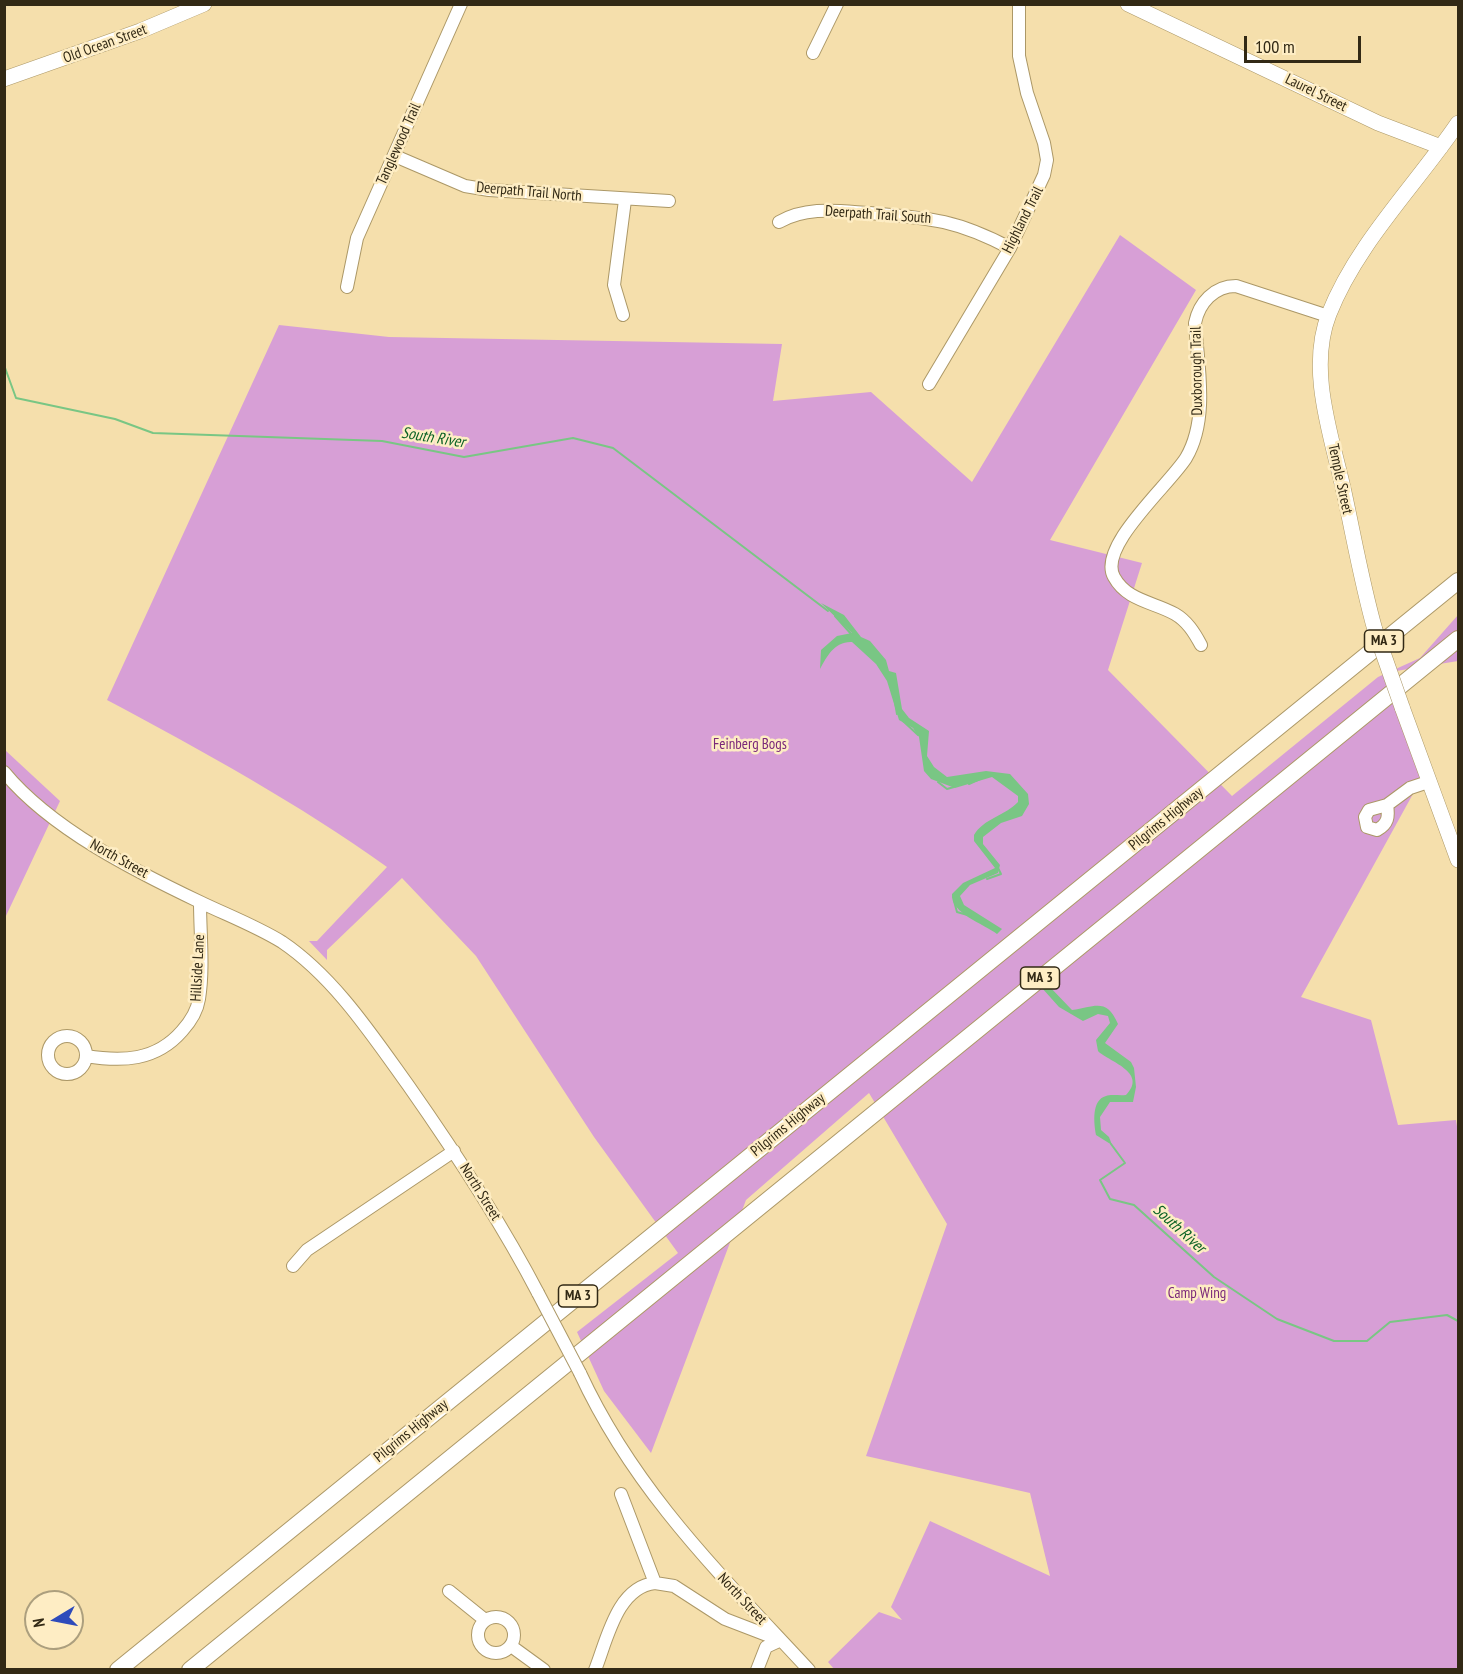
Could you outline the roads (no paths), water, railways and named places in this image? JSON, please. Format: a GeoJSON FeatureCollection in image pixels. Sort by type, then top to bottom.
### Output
{"type":"FeatureCollection","features":[{"type":"Feature","properties":{"kind":"highway","name":"Pilgrims Highway"},"geometry":{"type":"LineString","coordinates":[[118,1670],[1458,581]]}},
{"type":"Feature","properties":{"kind":"highway","name":"MA 3"},"geometry":{"type":"LineString","coordinates":[[190,1670],[1458,639]]}},
{"type":"Feature","properties":{"kind":"main road","name":"Old Ocean Street"},"geometry":{"type":"LineString","coordinates":[[4,79],[140,31],[204,4]]}},
{"type":"Feature","properties":{"kind":"main road","name":"Laurel Street"},"geometry":{"type":"LineString","coordinates":[[1128,4],[1412,137],[1441,147]]}},
{"type":"Feature","properties":{"kind":"main road","name":"Temple Street"},"geometry":{"type":"LineString","coordinates":[[1458,123],[1361,255],[1328,316],[1320,354],[1323,390],[1357,559],[1375,630],[1458,860]]}},
{"type":"Feature","properties":{"kind":"main road"},"geometry":{"type":"LineString","coordinates":[[1412,137],[1425,170]]}},
{"type":"Feature","properties":{"kind":"street","name":"Tanglewood Trail"},"geometry":{"type":"LineString","coordinates":[[346,287],[357,238],[461,4]]}},
{"type":"Feature","properties":{"kind":"street"},"geometry":{"type":"LineString","coordinates":[[813,53],[837,4]]}},
{"type":"Feature","properties":{"kind":"street","name":"Highland Trail"},"geometry":{"type":"LineString","coordinates":[[929,384],[1010,248],[1038,192],[1047,160],[1042,134],[1030,104],[1021,70],[1017,41],[1019,4]]}},
{"type":"Feature","properties":{"kind":"street","name":"Deerpath Trail North"},"geometry":{"type":"LineString","coordinates":[[395,156],[465,186],[489,190],[669,201]]}},
{"type":"Feature","properties":{"kind":"street"},"geometry":{"type":"LineString","coordinates":[[623,315],[614,285],[625,200]]}},
{"type":"Feature","properties":{"kind":"street","name":"Deerpath Trail South"},"geometry":{"type":"LineString","coordinates":[[779,222],[794,214],[822,211],[924,217],[970,228],[1010,248]]}},
{"type":"Feature","properties":{"kind":"street","name":"Duxborough Trail"},"geometry":{"type":"LineString","coordinates":[[1201,645],[1192,629],[1181,618],[1137,599],[1123,589],[1111,569],[1113,553],[1123,533],[1173,475],[1194,439],[1199,409],[1195,323],[1197,313],[1209,298],[1229,286],[1264,294],[1328,316]]}},
{"type":"Feature","properties":{"kind":"street","name":"North Street"},"geometry":{"type":"LineString","coordinates":[[6,774],[53,816],[108,856],[270,935],[308,964],[367,1028],[453,1151],[506,1234],[614,1437],[651,1494],[704,1558],[808,1670]]}},
{"type":"Feature","properties":{"kind":"street"},"geometry":{"type":"LineString","coordinates":[[1387,805],[1410,788],[1428,782]]}},
{"type":"Feature","properties":{"kind":"street","name":"Hillside Lane"},"geometry":{"type":"LineString","coordinates":[[86,1056],[118,1059],[152,1054],[165,1047],[192,1020],[199,1000],[200,902]]}},
{"type":"Feature","properties":{"kind":"street"},"geometry":{"type":"LineString","coordinates":[[293,1266],[307,1250],[453,1151]]}},
{"type":"Feature","properties":{"kind":"street"},"geometry":{"type":"LineString","coordinates":[[621,1494],[655,1583]]}},
{"type":"Feature","properties":{"kind":"street"},"geometry":{"type":"LineString","coordinates":[[595,1670],[623,1603],[637,1588],[655,1583],[674,1586],[725,1619],[781,1640]]}},
{"type":"Feature","properties":{"kind":"street"},"geometry":{"type":"LineString","coordinates":[[449,1591],[485,1620]]}},
{"type":"Feature","properties":{"kind":"street"},"geometry":{"type":"LineString","coordinates":[[496,1617],[507,1620],[513,1629],[511,1646],[501,1653],[489,1652],[483,1648],[478,1637],[485,1620],[496,1617]]}},
{"type":"Feature","properties":{"kind":"street"},"geometry":{"type":"LineString","coordinates":[[757,1670],[766,1647],[781,1640]]}},
{"type":"Feature","properties":{"kind":"street"},"geometry":{"type":"LineString","coordinates":[[511,1646],[544,1670]]}},
{"type":"Feature","properties":{"kind":"waterway","name":"South River"},"geometry":{"type":"LineString","coordinates":[[4,365],[16,398],[115,419],[153,433],[382,441],[464,457],[573,438],[613,448],[828,611]]}},
{"type":"Feature","properties":{"kind":"waterway","name":"South River"},"geometry":{"type":"LineString","coordinates":[[835,616],[852,635]]}},
{"type":"Feature","properties":{"kind":"waterway","name":"South River"},"geometry":{"type":"LineString","coordinates":[[894,697],[897,714]]}},
{"type":"Feature","properties":{"kind":"waterway","name":"South River"},"geometry":{"type":"LineString","coordinates":[[903,721],[918,735]]}},
{"type":"Feature","properties":{"kind":"waterway","name":"South River"},"geometry":{"type":"LineString","coordinates":[[969,784],[980,779]]}},
{"type":"Feature","properties":{"kind":"waterway","name":"South River"},"geometry":{"type":"LineString","coordinates":[[938,782],[947,789],[954,787]]}},
{"type":"Feature","properties":{"kind":"waterway","name":"South River"},"geometry":{"type":"LineString","coordinates":[[987,879],[1001,874],[998,868]]}},
{"type":"Feature","properties":{"kind":"waterway","name":"South River"},"geometry":{"type":"LineString","coordinates":[[954,901],[957,912],[971,916]]}},
{"type":"Feature","properties":{"kind":"waterway","name":"South River"},"geometry":{"type":"LineString","coordinates":[[1111,1144],[1125,1163],[1100,1180],[1110,1199],[1134,1205],[1214,1277],[1277,1319],[1334,1341],[1367,1341],[1390,1322],[1447,1315],[1458,1321]]}},
{"type":"Feature","properties":{"kind":"park label","name":"Feinberg Bogs"},"geometry":{"type":"Point","coordinates":[750,745]}},
{"type":"Feature","properties":{"kind":"park label","name":"Camp Wing"},"geometry":{"type":"Point","coordinates":[1197,1294]}}]}
